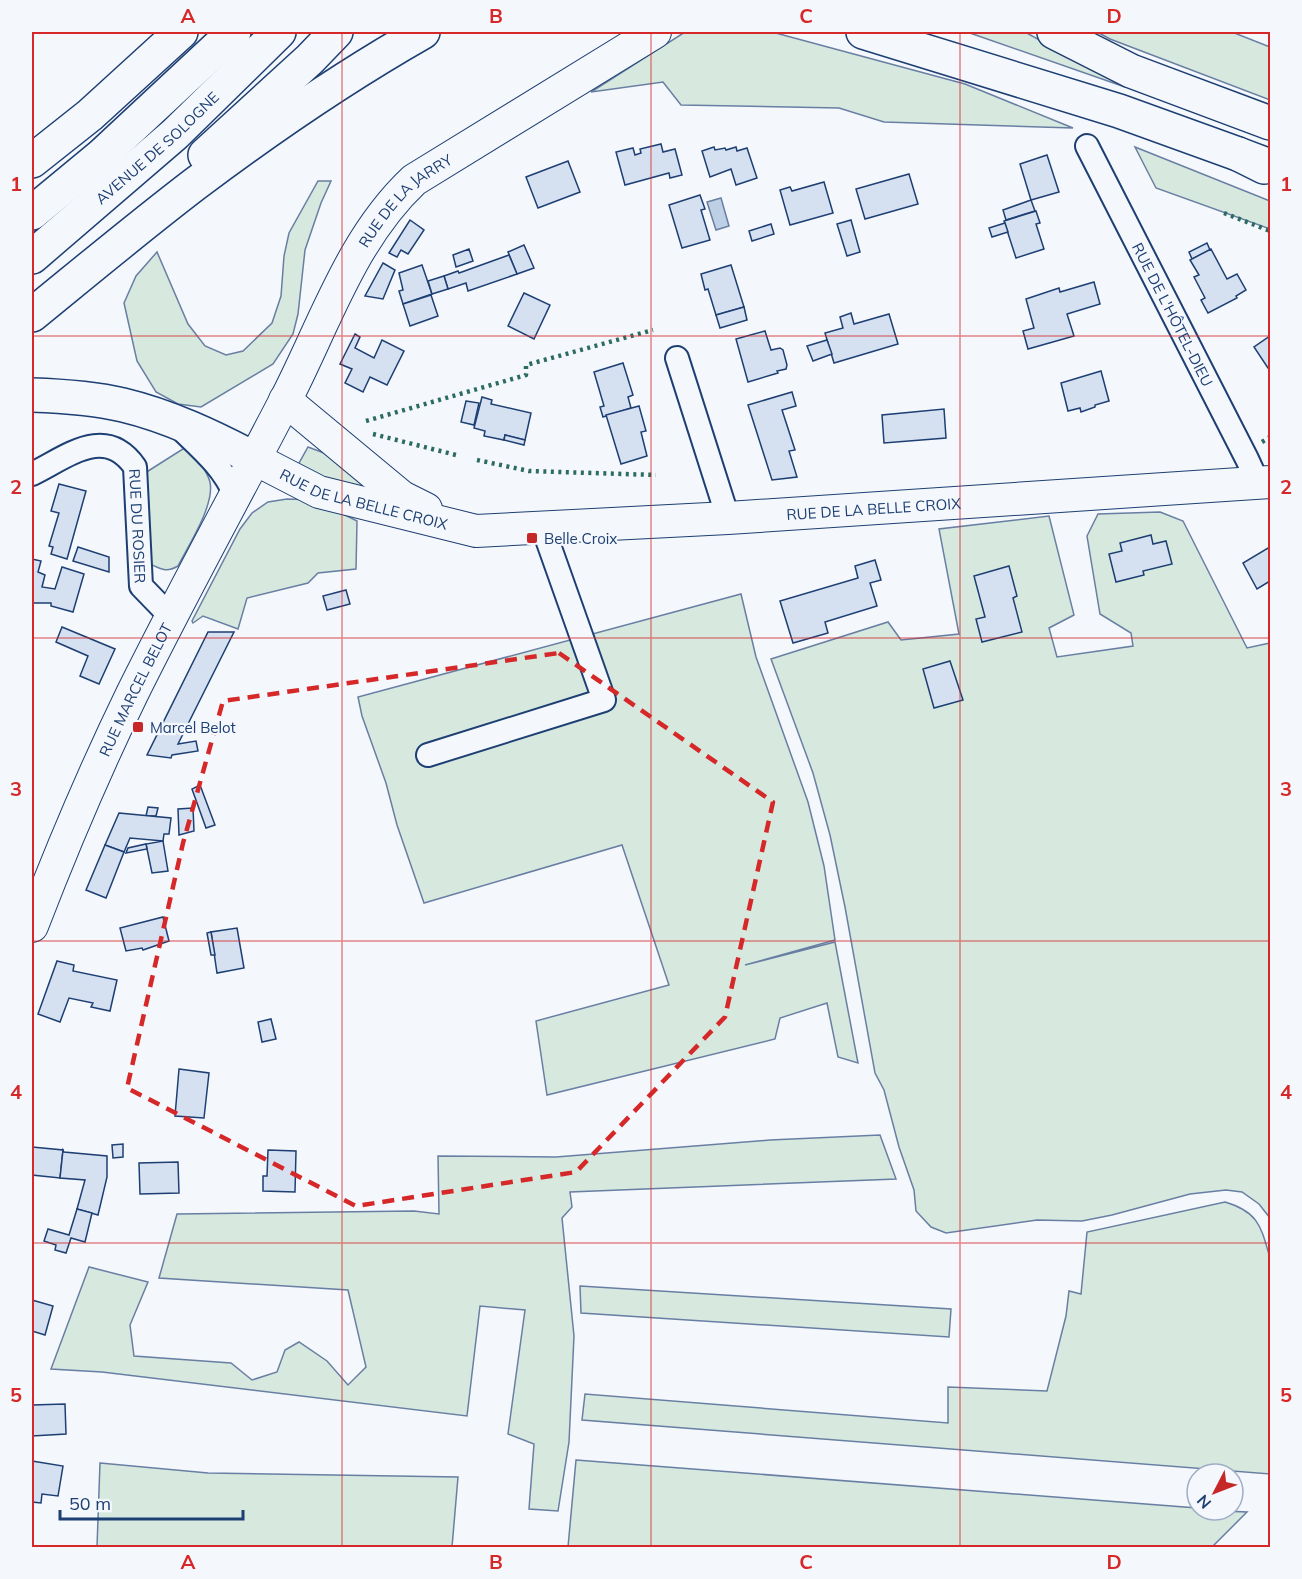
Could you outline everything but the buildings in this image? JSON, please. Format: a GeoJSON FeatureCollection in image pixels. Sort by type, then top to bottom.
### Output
{"type":"FeatureCollection","features":[{"type":"Feature","properties":{"kind":"main road"},"geometry":{"type":"LineString","coordinates":[[32,153],[152,32]]}},
{"type":"Feature","properties":{"kind":"main road"},"geometry":{"type":"LineString","coordinates":[[32,161],[90,115],[181,32]]}},
{"type":"Feature","properties":{"kind":"main road","name":"AVENUE DE SOLOGNE"},"geometry":{"type":"LineString","coordinates":[[32,213],[101,156],[234,32]]}},
{"type":"Feature","properties":{"kind":"main road","name":"AVENUE DE SOLOGNE"},"geometry":{"type":"LineString","coordinates":[[32,257],[175,134],[279,32]]}},
{"type":"Feature","properties":{"kind":"main road"},"geometry":{"type":"LineString","coordinates":[[32,315],[336,32]]}},
{"type":"Feature","properties":{"kind":"main road"},"geometry":{"type":"LineString","coordinates":[[32,315],[195,184],[373,60],[423,32]]}},
{"type":"Feature","properties":{"kind":"main road","name":"RUE DE LA JARRY"},"geometry":{"type":"LineString","coordinates":[[255,459],[368,233],[396,197],[414,180],[655,32]]}},
{"type":"Feature","properties":{"kind":"main road"},"geometry":{"type":"LineString","coordinates":[[863,32],[1119,111],[1270,168]]}},
{"type":"Feature","properties":{"kind":"main road"},"geometry":{"type":"LineString","coordinates":[[1054,32],[1131,71],[1270,123]]}},
{"type":"Feature","properties":{"kind":"main road"},"geometry":{"type":"LineString","coordinates":[[32,395],[101,400],[125,405],[169,419],[255,459]]}},
{"type":"Feature","properties":{"kind":"main road","name":"RUE DE LA BELLE CROIX"},"geometry":{"type":"LineString","coordinates":[[285,400],[402,497],[476,531]]}},
{"type":"Feature","properties":{"kind":"main road","name":"RUE DE LA BELLE CROIX"},"geometry":{"type":"LineString","coordinates":[[255,459],[320,492],[476,531],[728,518],[1264,482]]}},
{"type":"Feature","properties":{"kind":"main road","name":"RUE MARCEL BELOT"},"geometry":{"type":"LineString","coordinates":[[32,927],[54,869],[132,695],[255,459]]}},
{"type":"Feature","properties":{"kind":"street","name":"RUE DE L'HÔTEL-DIEU"},"geometry":{"type":"LineString","coordinates":[[1087,146],[1242,448],[1264,482]]}},
{"type":"Feature","properties":{"kind":"street"},"geometry":{"type":"LineString","coordinates":[[678,358],[728,518]]}},
{"type":"Feature","properties":{"kind":"street"},"geometry":{"type":"LineString","coordinates":[[169,419],[214,461],[225,474],[235,495]]}},
{"type":"Feature","properties":{"kind":"street","name":"RUE DU ROSIER"},"geometry":{"type":"LineString","coordinates":[[32,474],[90,445],[104,444],[118,450],[128,458],[135,467],[141,586],[172,618]]}},
{"type":"Feature","properties":{"kind":"street"},"geometry":{"type":"LineString","coordinates":[[428,755],[604,700],[543,528]]}},
{"type":"Feature","properties":{"kind":"highlighted area"},"geometry":{"type":"Polygon","coordinates":[[[559,653],[773,802],[725,1017],[576,1172],[356,1206],[127,1088],[183,843],[223,701],[559,653]]]}},
{"type":"Feature","properties":{"kind":"shaded area"},"geometry":{"type":"Polygon","coordinates":[[[685,32],[772,32],[965,84],[1073,128],[884,122],[839,108],[681,105],[663,82],[591,92],[685,32]]]}},
{"type":"Feature","properties":{"kind":"shaded area"},"geometry":{"type":"Polygon","coordinates":[[[967,32],[1025,32],[1125,87],[967,32]]]}},
{"type":"Feature","properties":{"kind":"shaded area"},"geometry":{"type":"Polygon","coordinates":[[[1097,32],[1232,32],[1270,47],[1270,100],[1110,39],[1097,32]]]}},
{"type":"Feature","properties":{"kind":"shaded area"},"geometry":{"type":"Polygon","coordinates":[[[1135,147],[1270,201],[1270,229],[1156,188],[1135,147]]]}},
{"type":"Feature","properties":{"kind":"shaded area"},"geometry":{"type":"Polygon","coordinates":[[[318,181],[331,181],[305,250],[298,314],[293,334],[273,364],[201,407],[178,404],[156,392],[137,361],[124,303],[136,276],[157,252],[188,324],[205,346],[226,355],[243,351],[272,323],[281,296],[284,256],[289,233],[318,181]]]}},
{"type":"Feature","properties":{"kind":"shaded area"},"geometry":{"type":"Polygon","coordinates":[[[186,447],[206,472],[210,482],[209,502],[200,525],[178,566],[164,570],[150,564],[145,473],[186,447]]]}},
{"type":"Feature","properties":{"kind":"shaded area"},"geometry":{"type":"Polygon","coordinates":[[[308,447],[332,456],[368,490],[360,494],[298,465],[308,447]]]}},
{"type":"Feature","properties":{"kind":"shaded area"},"geometry":{"type":"Polygon","coordinates":[[[287,499],[315,500],[357,521],[356,569],[318,573],[308,583],[247,598],[238,629],[203,616],[193,623],[240,529],[252,513],[268,502],[287,499]]]}},
{"type":"Feature","properties":{"kind":"shaded area"},"geometry":{"type":"Polygon","coordinates":[[[1160,512],[1183,521],[1247,648],[1270,643],[1270,1218],[1259,1204],[1242,1192],[1226,1190],[1190,1194],[1082,1221],[1037,1220],[946,1233],[931,1227],[916,1211],[914,1190],[899,1147],[884,1090],[875,1073],[830,835],[813,773],[771,659],[888,622],[901,640],[959,634],[939,529],[1049,516],[1074,615],[1049,628],[1057,657],[1133,646],[1131,633],[1100,614],[1087,536],[1098,514],[1160,512]]]}},
{"type":"Feature","properties":{"kind":"shaded area"},"geometry":{"type":"Polygon","coordinates":[[[741,594],[756,657],[808,802],[824,866],[835,940],[745,965],[835,942],[858,1063],[838,1057],[827,1003],[780,1018],[775,1039],[547,1095],[536,1021],[669,985],[622,845],[424,903],[362,716],[358,697],[741,594]]]}},
{"type":"Feature","properties":{"kind":"shaded area"},"geometry":{"type":"Polygon","coordinates":[[[880,1135],[896,1179],[570,1192],[572,1207],[562,1218],[574,1336],[569,1442],[558,1511],[529,1509],[534,1444],[508,1434],[525,1310],[480,1306],[467,1416],[102,1372],[51,1369],[89,1267],[148,1282],[130,1325],[134,1356],[231,1363],[252,1380],[277,1372],[285,1350],[299,1342],[327,1361],[348,1385],[366,1367],[348,1290],[159,1278],[177,1214],[414,1211],[439,1214],[438,1156],[556,1157],[770,1140],[880,1135]]]}},
{"type":"Feature","properties":{"kind":"shaded area"},"geometry":{"type":"Polygon","coordinates":[[[1225,1202],[1245,1211],[1257,1222],[1270,1258],[1270,1474],[1245,1472],[1245,1462],[1185,1462],[1185,1467],[582,1420],[585,1394],[948,1423],[948,1387],[1047,1391],[1066,1316],[1069,1291],[1081,1294],[1087,1232],[1225,1202]]]}},
{"type":"Feature","properties":{"kind":"shaded area"},"geometry":{"type":"Polygon","coordinates":[[[580,1286],[951,1309],[949,1337],[581,1313],[580,1286]]]}},
{"type":"Feature","properties":{"kind":"shaded area"},"geometry":{"type":"Polygon","coordinates":[[[576,1460],[1185,1507],[1185,1522],[1237,1522],[1212,1547],[568,1547],[576,1460]]]}},
{"type":"Feature","properties":{"kind":"shaded area"},"geometry":{"type":"Polygon","coordinates":[[[100,1463],[208,1473],[458,1477],[452,1547],[97,1547],[100,1463]]]}},
{"type":"Feature","properties":{"kind":"water"},"geometry":{"type":"Polygon","coordinates":[[[721,198],[729,226],[716,230],[707,202],[721,198]]]}},
{"type":"Feature","properties":{"kind":"hedge"},"geometry":{"type":"LineString","coordinates":[[1224,213],[1270,231]]}},
{"type":"Feature","properties":{"kind":"hedge"},"geometry":{"type":"LineString","coordinates":[[366,421],[526,375],[526,365],[653,330]]}},
{"type":"Feature","properties":{"kind":"hedge"},"geometry":{"type":"LineString","coordinates":[[373,434],[460,456]]}},
{"type":"Feature","properties":{"kind":"hedge"},"geometry":{"type":"LineString","coordinates":[[1262,442],[1270,437]]}},
{"type":"Feature","properties":{"kind":"hedge"},"geometry":{"type":"LineString","coordinates":[[477,460],[529,471],[656,475]]}},
{"type":"Feature","properties":{"kind":"place","name":"Belle Croix"},"geometry":{"type":"Point","coordinates":[532,538]}},
{"type":"Feature","properties":{"kind":"place","name":"Marcel Belot"},"geometry":{"type":"Point","coordinates":[138,727]}}]}
